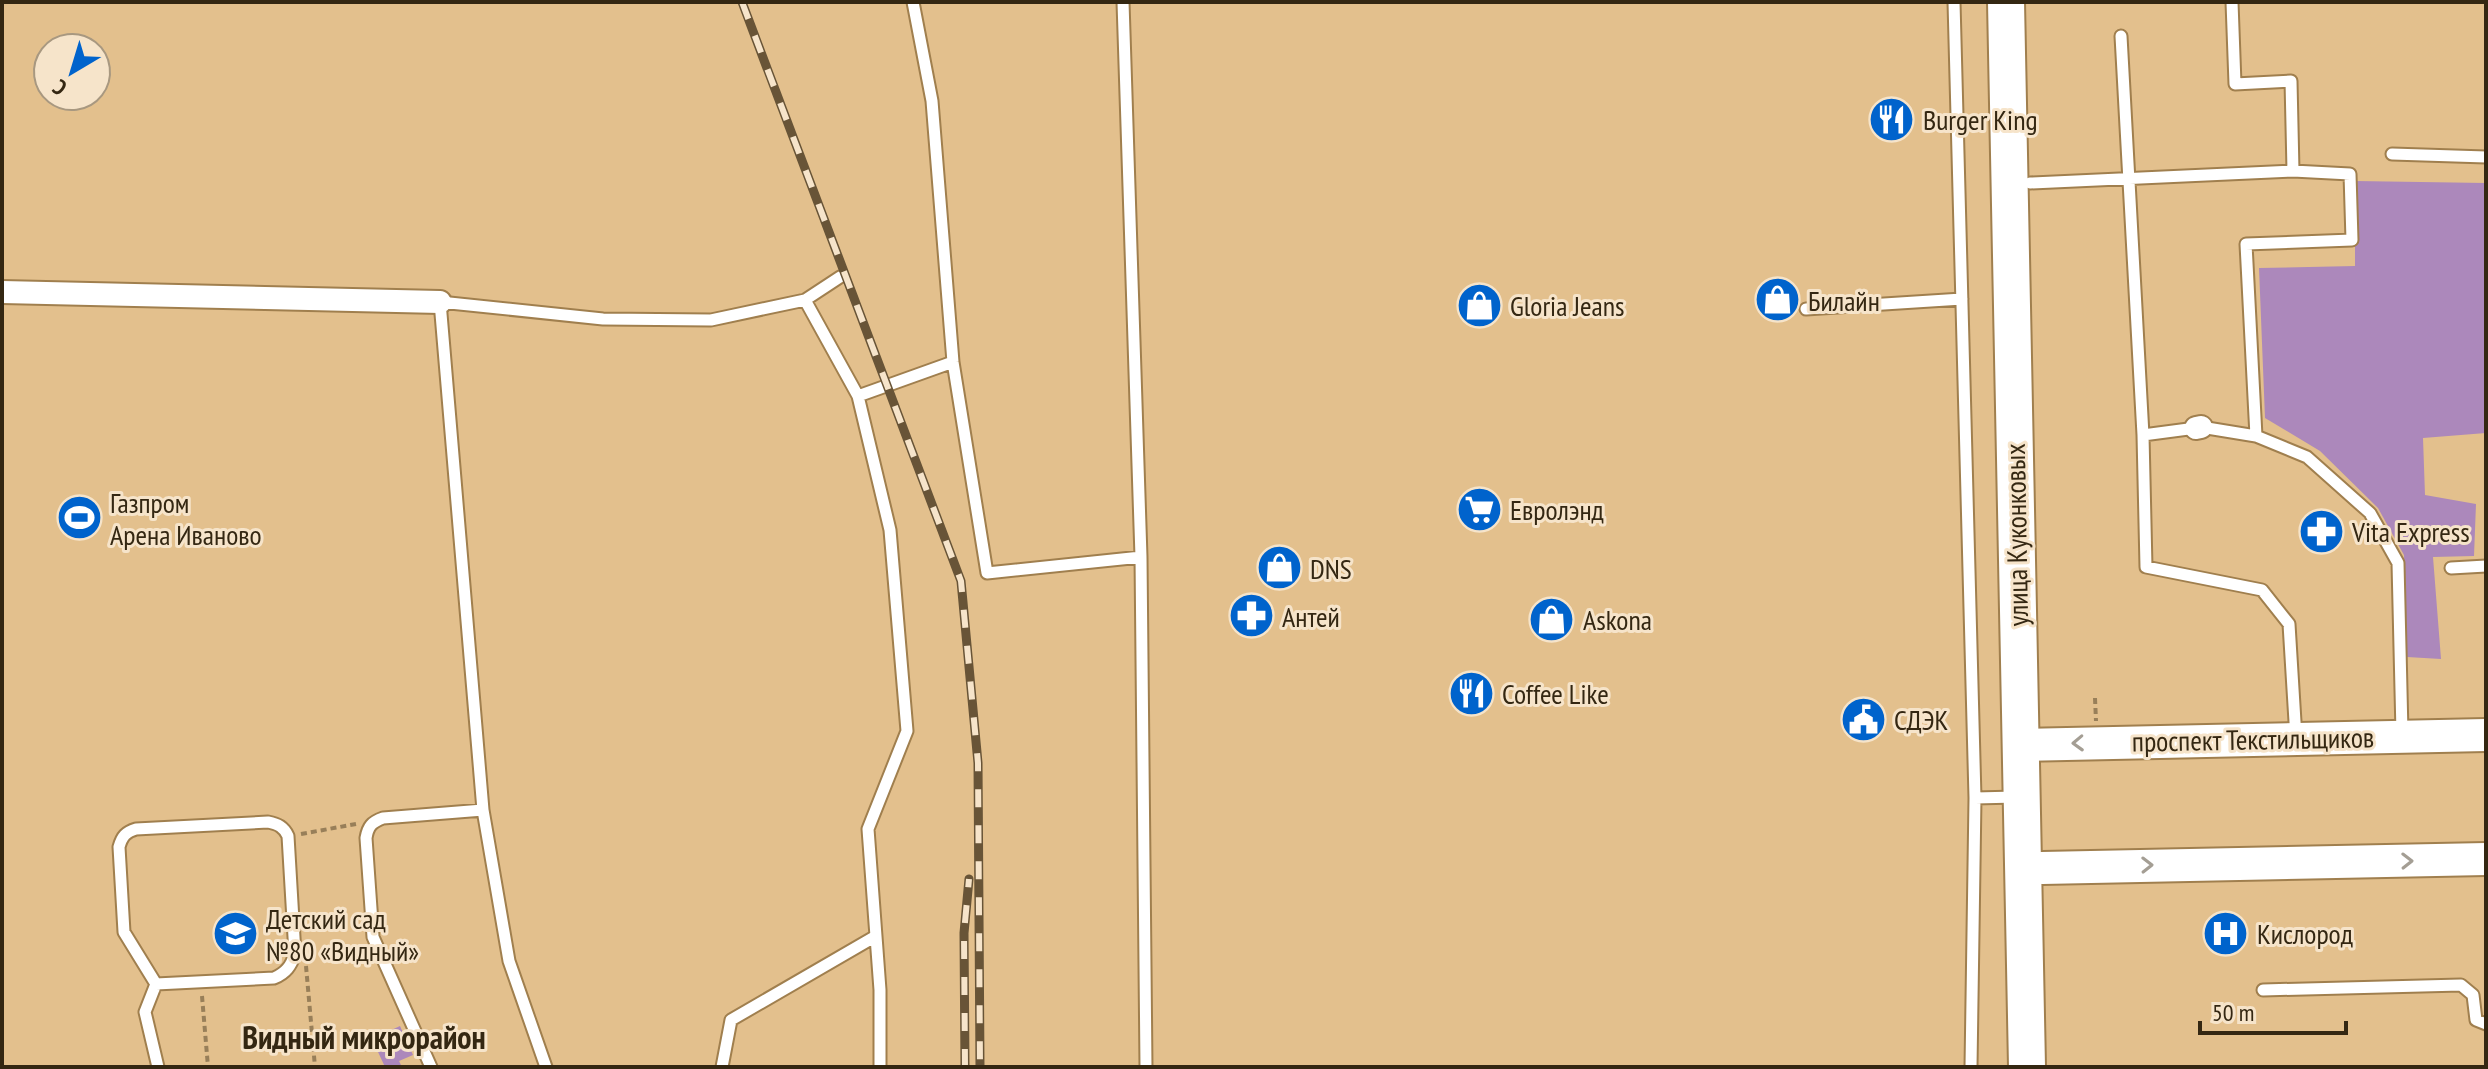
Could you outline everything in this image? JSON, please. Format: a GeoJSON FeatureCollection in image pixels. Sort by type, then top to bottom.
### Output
{"type":"FeatureCollection","features":[{"type":"Feature","properties":{"kind":"main road","name":"улица Куконковых"},"geometry":{"type":"LineString","coordinates":[[2006,2],[2029,745],[2027,1067]]}},
{"type":"Feature","properties":{"kind":"main road","name":"улица Куконковых"},"geometry":{"type":"LineString","coordinates":[[2027,2],[2030,183],[2029,745]]}},
{"type":"Feature","properties":{"kind":"main road","name":"проспект Текстильщиков"},"geometry":{"type":"LineString","coordinates":[[2029,745],[2486,735]]}},
{"type":"Feature","properties":{"kind":"main road"},"geometry":{"type":"LineString","coordinates":[[2030,797],[2041,853],[2046,1067]]}},
{"type":"Feature","properties":{"kind":"main road"},"geometry":{"type":"LineString","coordinates":[[2041,853],[2100,865],[2486,859]]}},
{"type":"Feature","properties":{"kind":"street"},"geometry":{"type":"LineString","coordinates":[[2,292],[440,302]]}},
{"type":"Feature","properties":{"kind":"lane"},"geometry":{"type":"LineString","coordinates":[[913,2],[932,101],[953,362],[987,573],[1141,557]]}},
{"type":"Feature","properties":{"kind":"lane"},"geometry":{"type":"LineString","coordinates":[[1123,2],[1141,557],[1146,1067]]}},
{"type":"Feature","properties":{"kind":"lane"},"geometry":{"type":"LineString","coordinates":[[1954,2],[1975,798],[1971,1067]]}},
{"type":"Feature","properties":{"kind":"lane"},"geometry":{"type":"LineString","coordinates":[[2232,2],[2235,84],[2291,81],[2293,171]]}},
{"type":"Feature","properties":{"kind":"lane"},"geometry":{"type":"LineString","coordinates":[[2121,36],[2143,435],[2146,567],[2262,590],[2289,624],[2296,738]]}},
{"type":"Feature","properties":{"kind":"lane"},"geometry":{"type":"LineString","coordinates":[[2392,154],[2486,157]]}},
{"type":"Feature","properties":{"kind":"lane"},"geometry":{"type":"LineString","coordinates":[[2030,183],[2293,171],[2350,174],[2352,240],[2246,244],[2256,436]]}},
{"type":"Feature","properties":{"kind":"lane"},"geometry":{"type":"LineString","coordinates":[[546,1067],[509,961],[483,810],[440,302],[603,319],[711,320],[805,300],[840,277]]}},
{"type":"Feature","properties":{"kind":"lane"},"geometry":{"type":"LineString","coordinates":[[1806,309],[1962,299]]}},
{"type":"Feature","properties":{"kind":"lane"},"geometry":{"type":"LineString","coordinates":[[805,300],[858,396],[890,530],[907,731],[868,829],[880,990],[880,1067]]}},
{"type":"Feature","properties":{"kind":"lane"},"geometry":{"type":"LineString","coordinates":[[858,396],[953,362]]}},
{"type":"Feature","properties":{"kind":"lane"},"geometry":{"type":"LineString","coordinates":[[2143,435],[2198,427],[2256,436],[2307,457],[2370,513],[2398,563],[2402,737]]}},
{"type":"Feature","properties":{"kind":"lane"},"geometry":{"type":"LineString","coordinates":[[2451,568],[2486,566]]}},
{"type":"Feature","properties":{"kind":"lane"},"geometry":{"type":"LineString","coordinates":[[1975,798],[2030,797]]}},
{"type":"Feature","properties":{"kind":"lane"},"geometry":{"type":"LineString","coordinates":[[431,1067],[373,937],[366,838],[368,828],[374,821],[383,818],[483,810]]}},
{"type":"Feature","properties":{"kind":"lane"},"geometry":{"type":"LineString","coordinates":[[268,822],[285,830],[288,836],[295,954],[284,974],[274,978],[156,984],[124,932],[119,847],[122,838],[136,829],[268,822]]}},
{"type":"Feature","properties":{"kind":"lane"},"geometry":{"type":"LineString","coordinates":[[722,1067],[731,1020],[876,936]]}},
{"type":"Feature","properties":{"kind":"lane"},"geometry":{"type":"LineString","coordinates":[[156,984],[145,1012],[158,1067]]}},
{"type":"Feature","properties":{"kind":"lane"},"geometry":{"type":"LineString","coordinates":[[2263,990],[2461,985],[2473,995],[2476,1020],[2486,1024]]}},
{"type":"Feature","properties":{"kind":"path"},"geometry":{"type":"LineString","coordinates":[[2095,698],[2096,727]]}},
{"type":"Feature","properties":{"kind":"path"},"geometry":{"type":"LineString","coordinates":[[288,836],[344,826]]}},
{"type":"Feature","properties":{"kind":"path"},"geometry":{"type":"LineString","coordinates":[[291,965],[306,964],[315,1067]]}},
{"type":"Feature","properties":{"kind":"path"},"geometry":{"type":"LineString","coordinates":[[201,982],[208,1067]]}},
{"type":"Feature","properties":{"kind":"shaded area"},"geometry":{"type":"Polygon","coordinates":[[[2355,181],[2486,183],[2486,433],[2423,438],[2425,495],[2476,504],[2474,556],[2433,557],[2441,659],[2407,657],[2404,555],[2378,508],[2320,451],[2265,418],[2259,268],[2355,266],[2355,181]]]}},
{"type":"Feature","properties":{"kind":"shaded area"},"geometry":{"type":"Polygon","coordinates":[[[400,1026],[413,1055],[399,1061],[402,1067],[385,1067],[372,1039],[400,1026]]]}},
{"type":"Feature","properties":{"kind":"railway"},"geometry":{"type":"LineString","coordinates":[[742,2],[961,581],[978,763],[980,1067]]}},
{"type":"Feature","properties":{"kind":"railway"},"geometry":{"type":"LineString","coordinates":[[965,1067],[964,933],[969,879]]}},
{"type":"Feature","properties":{"kind":"place","name":"Burger King"},"geometry":{"type":"Point","coordinates":[1892,119]}},
{"type":"Feature","properties":{"kind":"place","name":"Билайн"},"geometry":{"type":"Point","coordinates":[1777,300]}},
{"type":"Feature","properties":{"kind":"place","name":"Gloria Jeans"},"geometry":{"type":"Point","coordinates":[1479,305]}},
{"type":"Feature","properties":{"kind":"place","name":"Евролэнд"},"geometry":{"type":"Point","coordinates":[1479,509]}},
{"type":"Feature","properties":{"kind":"place","name":"Газпром Арена Иваново"},"geometry":{"type":"Point","coordinates":[79,518]}},
{"type":"Feature","properties":{"kind":"place","name":"Vita Express"},"geometry":{"type":"Point","coordinates":[2321,531]}},
{"type":"Feature","properties":{"kind":"place","name":"DNS"},"geometry":{"type":"Point","coordinates":[1279,568]}},
{"type":"Feature","properties":{"kind":"place","name":"Антей"},"geometry":{"type":"Point","coordinates":[1251,616]}},
{"type":"Feature","properties":{"kind":"place","name":"Askona"},"geometry":{"type":"Point","coordinates":[1552,619]}},
{"type":"Feature","properties":{"kind":"place","name":"Coffee Like"},"geometry":{"type":"Point","coordinates":[1471,693]}},
{"type":"Feature","properties":{"kind":"place","name":"СДЭК"},"geometry":{"type":"Point","coordinates":[1863,719]}},
{"type":"Feature","properties":{"kind":"place","name":"Кислород"},"geometry":{"type":"Point","coordinates":[2226,933]}},
{"type":"Feature","properties":{"kind":"place","name":"Детский сад №80 «Видный»"},"geometry":{"type":"Point","coordinates":[235,934]}},
{"type":"Feature","properties":{"kind":"district","name":"Видный микрорайон"},"geometry":{"type":"Point","coordinates":[364,1037]}}]}
